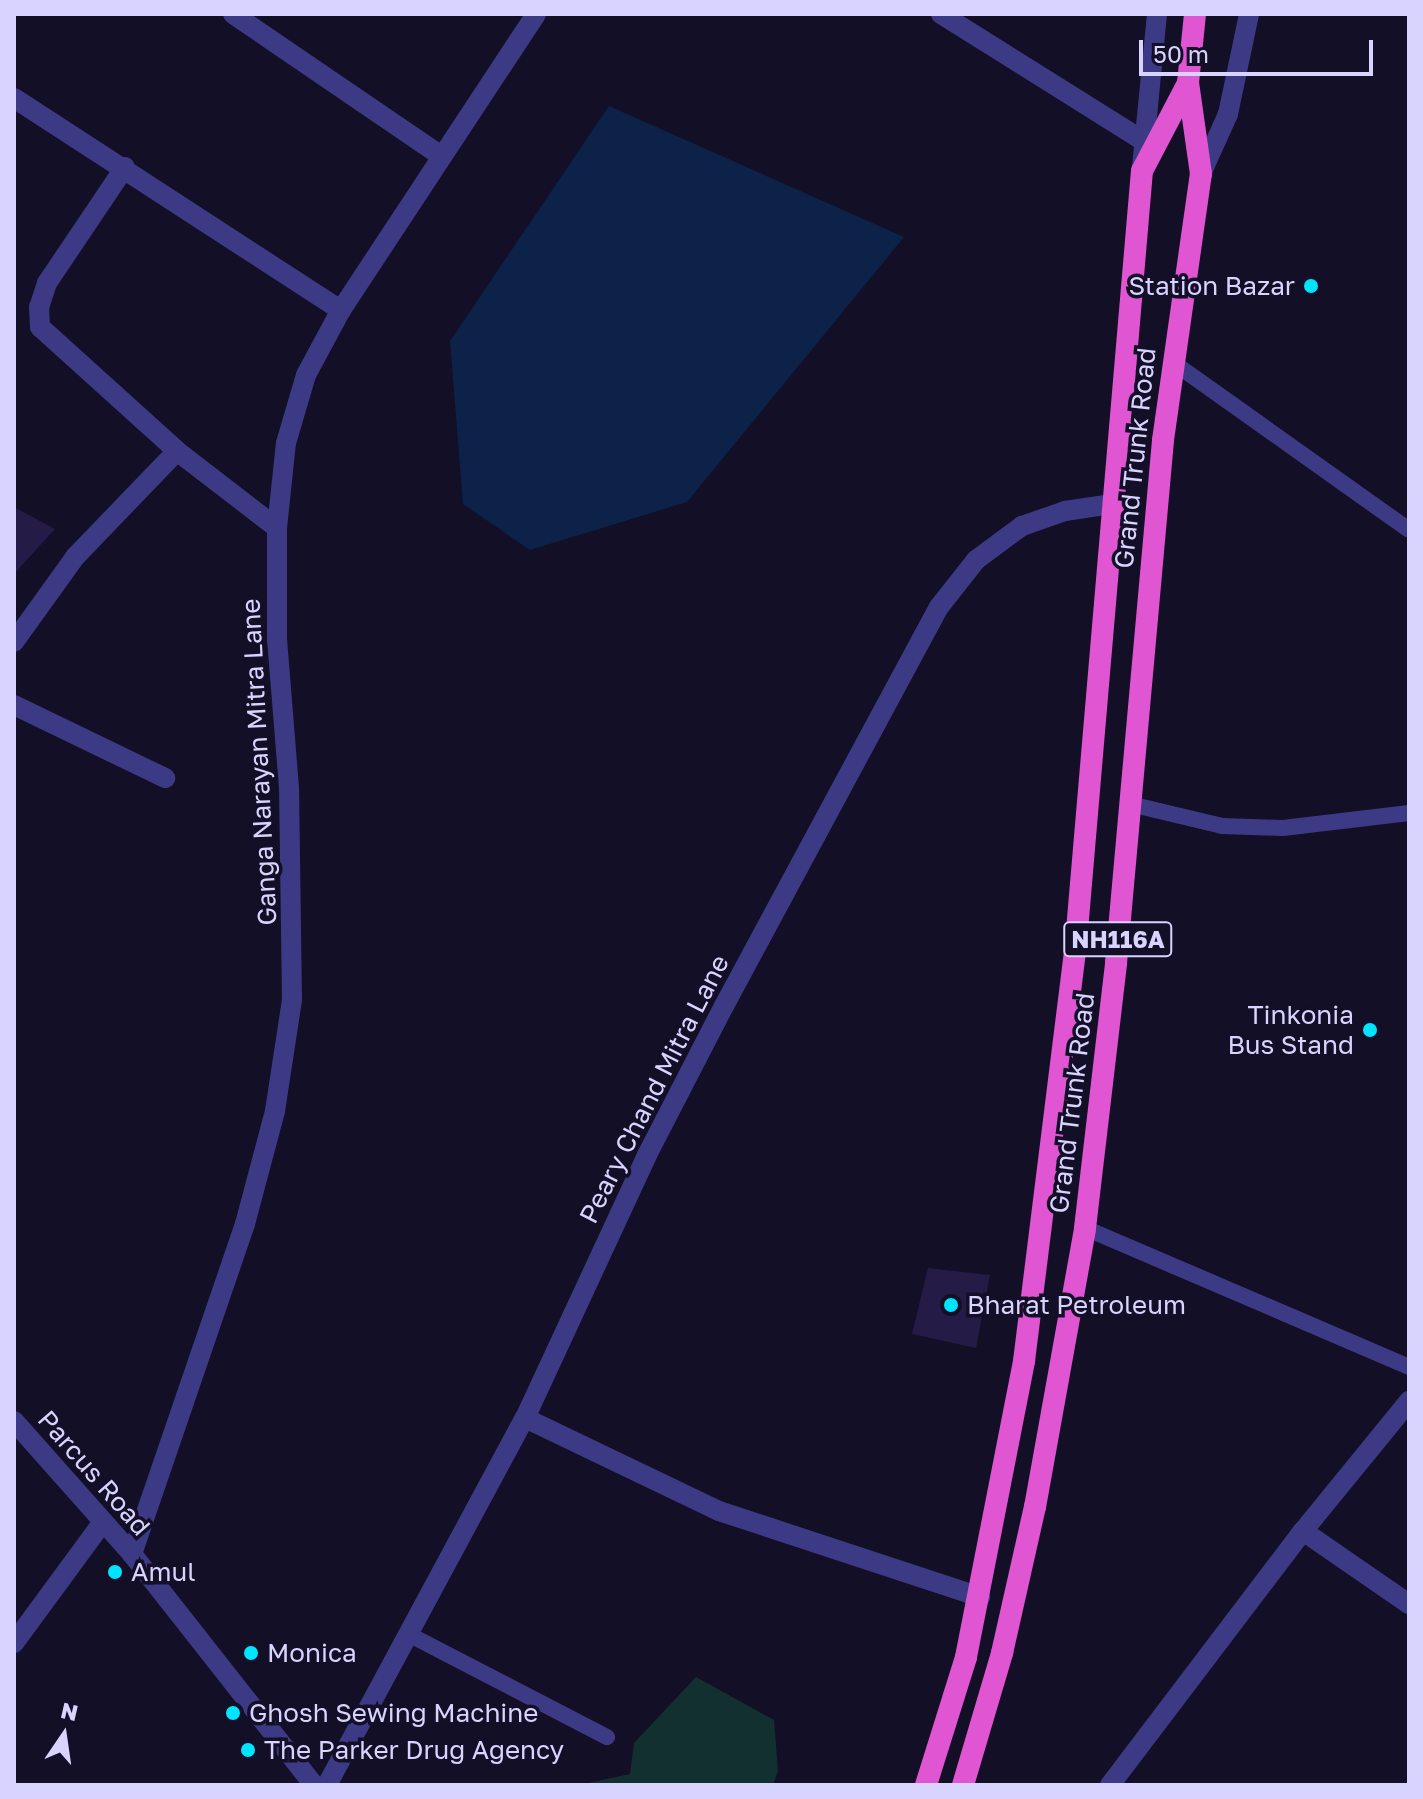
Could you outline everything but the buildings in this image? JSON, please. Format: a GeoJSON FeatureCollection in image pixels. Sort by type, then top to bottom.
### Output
{"type":"FeatureCollection","features":[{"type":"Feature","properties":{"kind":"highway","name":"NH116A"},"geometry":{"type":"LineString","coordinates":[[1142,171],[1188,83],[1195,14]]}},
{"type":"Feature","properties":{"kind":"highway","name":"Grand Trunk Road"},"geometry":{"type":"LineString","coordinates":[[963,1785],[1002,1653],[1035,1507],[1085,1228],[1174,363],[1201,174],[1188,83]]}},
{"type":"Feature","properties":{"kind":"highway","name":"Grand Trunk Road"},"geometry":{"type":"LineString","coordinates":[[926,1785],[980,1597],[1024,1361],[1076,942],[1142,171]]}},
{"type":"Feature","properties":{"kind":"street"},"geometry":{"type":"LineString","coordinates":[[233,14],[440,155]]}},
{"type":"Feature","properties":{"kind":"street","name":"Ganga Narayan Mitra Lane"},"geometry":{"type":"LineString","coordinates":[[132,1554],[245,1224],[275,1111],[292,1000],[294,903],[277,639],[277,528],[286,443],[306,375],[341,310],[440,155],[536,14]]}},
{"type":"Feature","properties":{"kind":"street"},"geometry":{"type":"LineString","coordinates":[[941,14],[1145,142]]}},
{"type":"Feature","properties":{"kind":"street"},"geometry":{"type":"LineString","coordinates":[[1142,171],[1157,14]]}},
{"type":"Feature","properties":{"kind":"street"},"geometry":{"type":"LineString","coordinates":[[1201,174],[1228,114],[1249,14]]}},
{"type":"Feature","properties":{"kind":"street"},"geometry":{"type":"LineString","coordinates":[[14,98],[125,167],[341,310]]}},
{"type":"Feature","properties":{"kind":"street"},"geometry":{"type":"LineString","coordinates":[[125,167],[47,283],[39,307],[40,327],[177,451],[277,528]]}},
{"type":"Feature","properties":{"kind":"street"},"geometry":{"type":"LineString","coordinates":[[14,642],[75,557],[177,451]]}},
{"type":"Feature","properties":{"kind":"street","name":"Peary Chand Mitra Lane"},"geometry":{"type":"LineString","coordinates":[[327,1785],[525,1418],[647,1155],[824,813],[939,607],[976,560],[1022,526],[1065,511],[1112,504]]}},
{"type":"Feature","properties":{"kind":"street"},"geometry":{"type":"LineString","coordinates":[[14,705],[165,778]]}},
{"type":"Feature","properties":{"kind":"street"},"geometry":{"type":"LineString","coordinates":[[1110,1785],[1303,1531],[1409,1401]]}},
{"type":"Feature","properties":{"kind":"street"},"geometry":{"type":"LineString","coordinates":[[525,1418],[719,1511],[980,1597]]}},
{"type":"Feature","properties":{"kind":"street","name":"Parcus Road"},"geometry":{"type":"LineString","coordinates":[[14,1421],[132,1554],[314,1785]]}},
{"type":"Feature","properties":{"kind":"street"},"geometry":{"type":"LineString","coordinates":[[14,1643],[103,1522]]}},
{"type":"Feature","properties":{"kind":"street"},"geometry":{"type":"LineString","coordinates":[[1303,1531],[1409,1604]]}},
{"type":"Feature","properties":{"kind":"lane"},"geometry":{"type":"LineString","coordinates":[[1174,363],[1407,524]]}},
{"type":"Feature","properties":{"kind":"lane"},"geometry":{"type":"LineString","coordinates":[[1130,804],[1222,826],[1283,828],[1409,813]]}},
{"type":"Feature","properties":{"kind":"lane"},"geometry":{"type":"LineString","coordinates":[[1085,1228],[1409,1367]]}},
{"type":"Feature","properties":{"kind":"lane"},"geometry":{"type":"LineString","coordinates":[[410,1635],[607,1737]]}},
{"type":"Feature","properties":{"kind":"green space"},"geometry":{"type":"Polygon","coordinates":[[[696,1677],[774,1720],[778,1771],[773,1785],[579,1785],[630,1774],[634,1743],[696,1677]]]}},
{"type":"Feature","properties":{"kind":"water"},"geometry":{"type":"Polygon","coordinates":[[[609,106],[904,237],[687,502],[530,550],[463,504],[450,341],[609,106]]]}},
{"type":"Feature","properties":{"kind":"place","name":"Station Bazar"},"geometry":{"type":"Point","coordinates":[1311,286]}},
{"type":"Feature","properties":{"kind":"place","name":"Tinkonia Bus Stand"},"geometry":{"type":"Point","coordinates":[1370,1030]}},
{"type":"Feature","properties":{"kind":"place","name":"Bharat Petroleum"},"geometry":{"type":"Point","coordinates":[951,1305]}},
{"type":"Feature","properties":{"kind":"place","name":"Amul"},"geometry":{"type":"Point","coordinates":[115,1572]}},
{"type":"Feature","properties":{"kind":"place","name":"Monica"},"geometry":{"type":"Point","coordinates":[251,1653]}},
{"type":"Feature","properties":{"kind":"place","name":"Ghosh Sewing Machine"},"geometry":{"type":"Point","coordinates":[233,1713]}},
{"type":"Feature","properties":{"kind":"place","name":"The Parker Drug Agency"},"geometry":{"type":"Point","coordinates":[248,1750]}}]}
